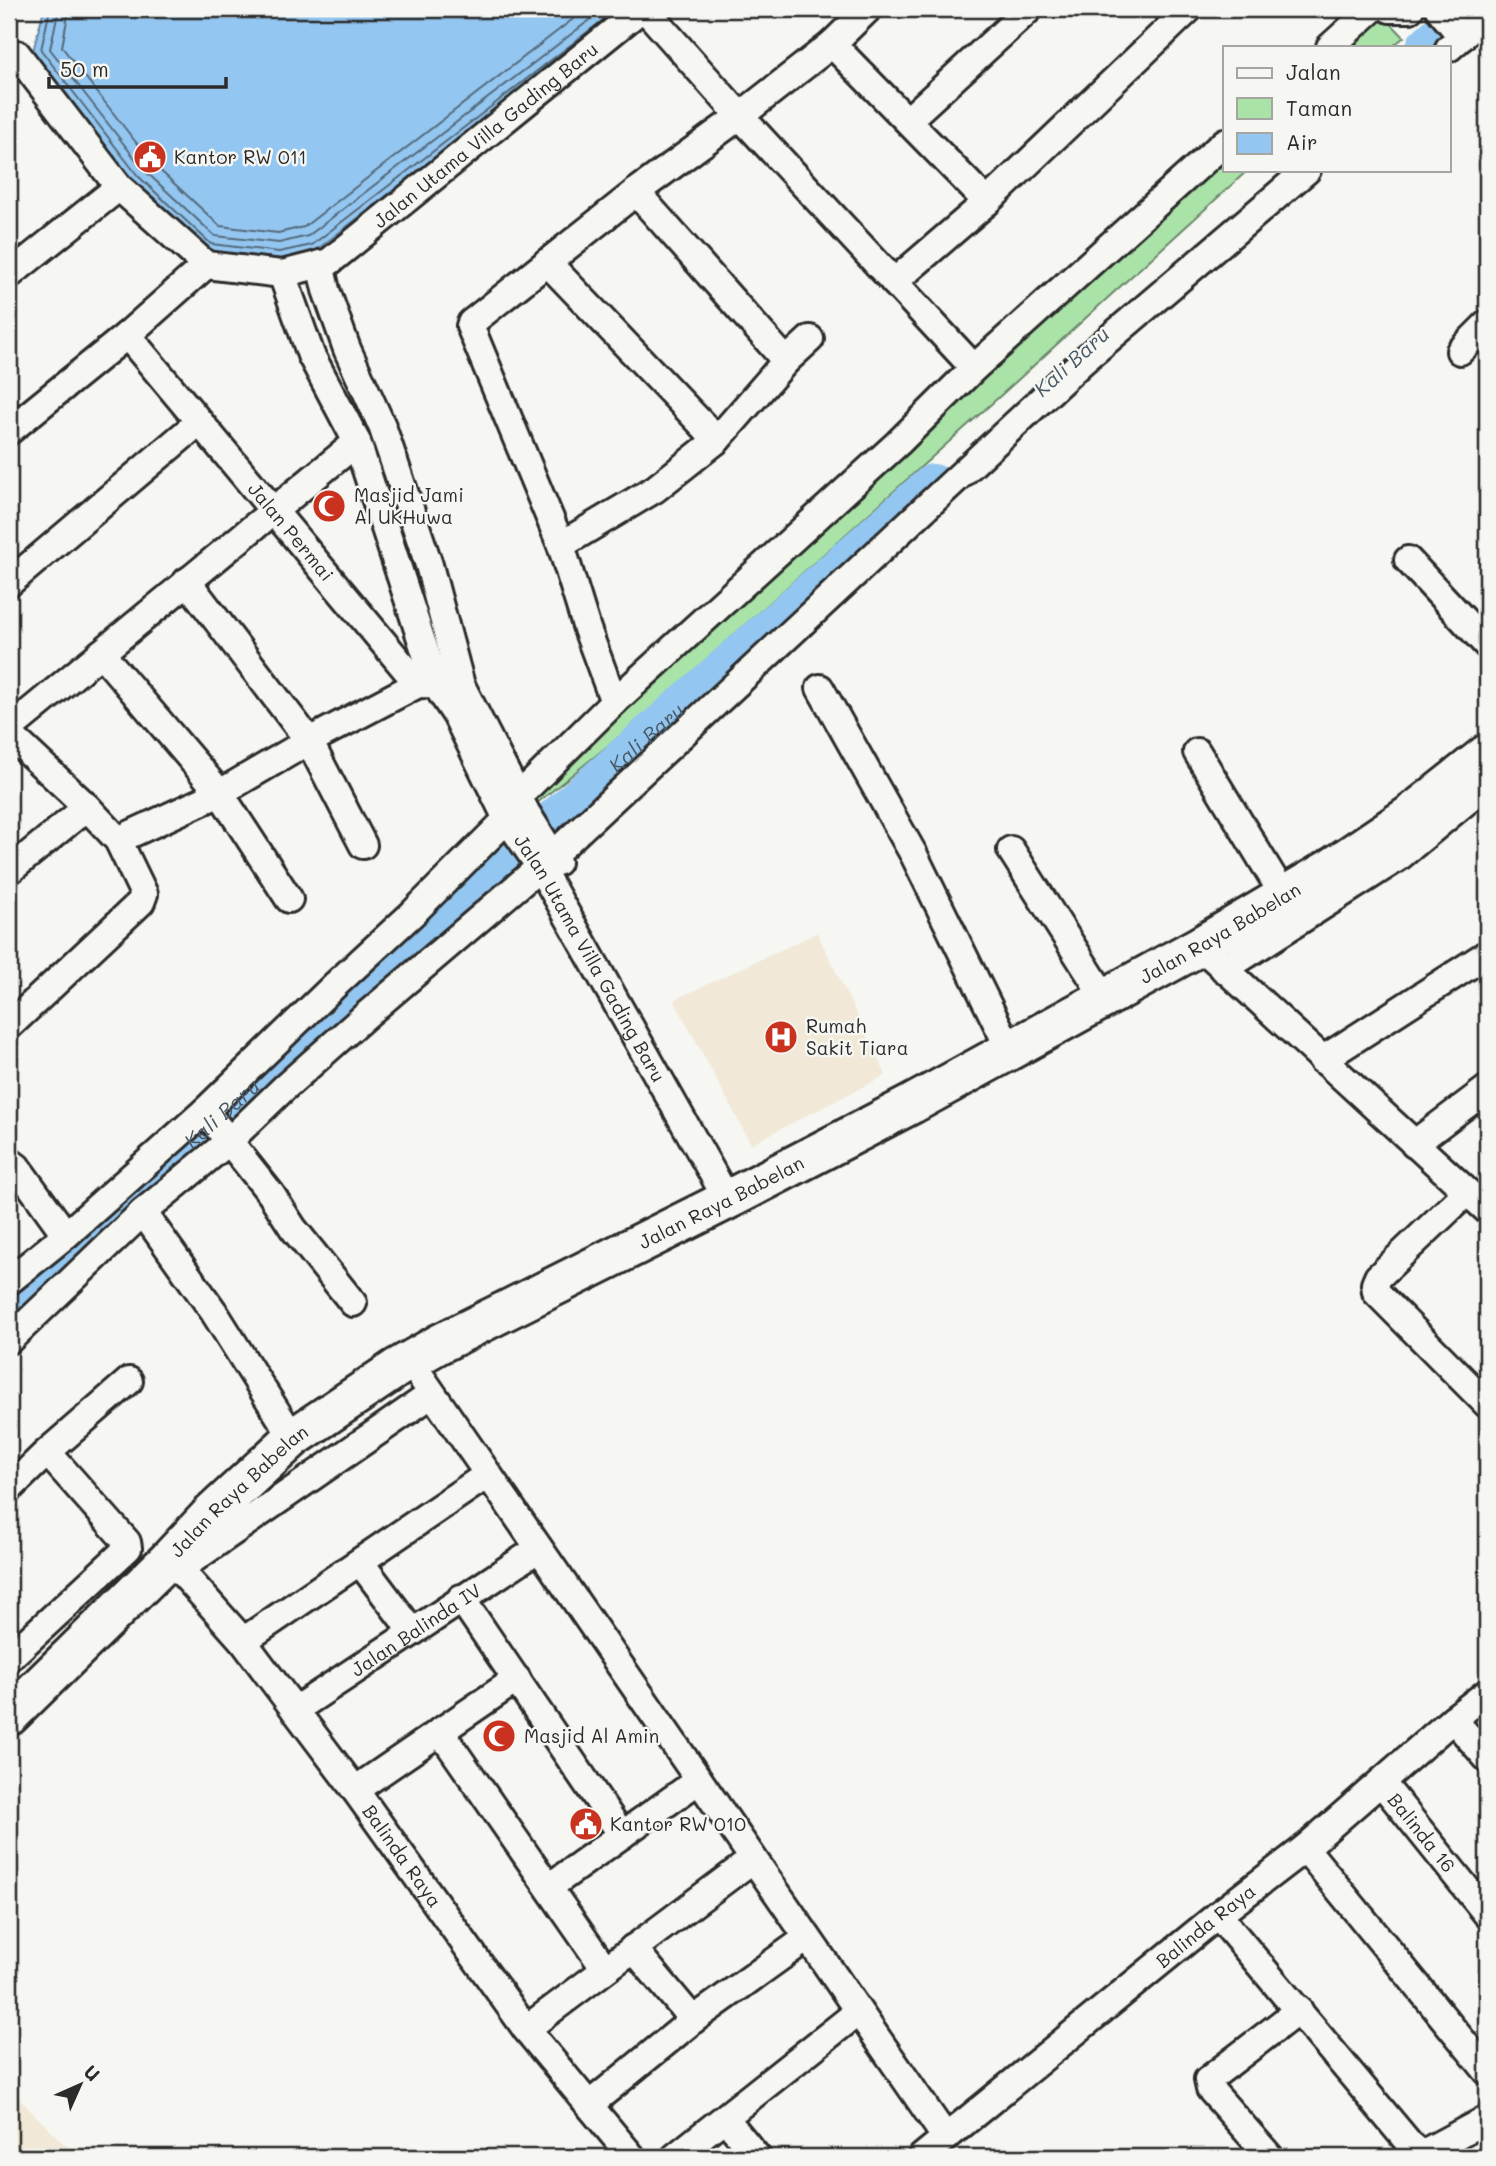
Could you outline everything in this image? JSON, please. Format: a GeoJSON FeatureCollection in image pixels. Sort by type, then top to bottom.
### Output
{"type":"FeatureCollection","features":[{"type":"Feature","properties":{"kind":"main road","name":"Jalan Raya Babelan"},"geometry":{"type":"LineString","coordinates":[[9,1716],[174,1564],[210,1515],[293,1438],[410,1361],[439,1343],[912,1104],[1105,998],[1212,958],[1284,896],[1333,867],[1410,815],[1487,754]]}},
{"type":"Feature","properties":{"kind":"street"},"geometry":{"type":"LineString","coordinates":[[643,9],[974,368]]}},
{"type":"Feature","properties":{"kind":"street","name":"Jalan Utama Villa Gading Baru"},"geometry":{"type":"LineString","coordinates":[[516,813],[439,685],[420,540],[382,426],[347,349],[326,290],[325,263],[643,9]]}},
{"type":"Feature","properties":{"kind":"street"},"geometry":{"type":"LineString","coordinates":[[614,702],[587,629],[561,545],[470,326],[472,320],[832,44],[868,9]]}},
{"type":"Feature","properties":{"kind":"street"},"geometry":{"type":"LineString","coordinates":[[908,120],[1029,9]]}},
{"type":"Feature","properties":{"kind":"street"},"geometry":{"type":"LineString","coordinates":[[894,282],[987,202],[1189,9]]}},
{"type":"Feature","properties":{"kind":"street"},"geometry":{"type":"LineString","coordinates":[[1331,46],[1373,9]]}},
{"type":"Feature","properties":{"kind":"street"},"geometry":{"type":"LineString","coordinates":[[1390,9],[1410,9]]}},
{"type":"Feature","properties":{"kind":"street"},"geometry":{"type":"LineString","coordinates":[[1439,9],[1474,29]]}},
{"type":"Feature","properties":{"kind":"street"},"geometry":{"type":"LineString","coordinates":[[832,44],[987,202]]}},
{"type":"Feature","properties":{"kind":"street"},"geometry":{"type":"LineString","coordinates":[[17,54],[118,187],[205,265],[282,274],[325,263]]}},
{"type":"Feature","properties":{"kind":"street"},"geometry":{"type":"LineString","coordinates":[[9,1340],[143,1212],[336,988],[516,813],[614,702],[898,443],[974,368],[1223,144]]}},
{"type":"Feature","properties":{"kind":"street"},"geometry":{"type":"LineString","coordinates":[[9,1282],[66,1235],[216,1125],[284,1088],[361,1014],[791,634],[1084,360],[1305,172]]}},
{"type":"Feature","properties":{"kind":"street"},"geometry":{"type":"LineString","coordinates":[[10,271],[118,187]]}},
{"type":"Feature","properties":{"kind":"street"},"geometry":{"type":"LineString","coordinates":[[636,192],[786,361]]}},
{"type":"Feature","properties":{"kind":"street"},"geometry":{"type":"LineString","coordinates":[[547,262],[717,440]]}},
{"type":"Feature","properties":{"kind":"street"},"geometry":{"type":"LineString","coordinates":[[9,431],[127,335],[205,265]]}},
{"type":"Feature","properties":{"kind":"street"},"geometry":{"type":"LineString","coordinates":[[118,839],[220,793],[309,741],[439,685],[357,442],[311,355],[282,274]]}},
{"type":"Feature","properties":{"kind":"street"},"geometry":{"type":"LineString","coordinates":[[1460,351],[1487,324]]}},
{"type":"Feature","properties":{"kind":"street","name":"Jalan Permai"},"geometry":{"type":"LineString","coordinates":[[127,335],[273,512],[439,685],[456,715]]}},
{"type":"Feature","properties":{"kind":"street"},"geometry":{"type":"LineString","coordinates":[[561,545],[655,489],[717,440],[786,361],[810,339]]}},
{"type":"Feature","properties":{"kind":"street"},"geometry":{"type":"LineString","coordinates":[[9,583],[199,422]]}},
{"type":"Feature","properties":{"kind":"street"},"geometry":{"type":"LineString","coordinates":[[9,1026],[143,900],[144,891],[118,839],[9,732],[357,442]]}},
{"type":"Feature","properties":{"kind":"street"},"geometry":{"type":"LineString","coordinates":[[1408,560],[1487,645]]}},
{"type":"Feature","properties":{"kind":"street"},"geometry":{"type":"LineString","coordinates":[[187,581],[309,741],[363,845]]}},
{"type":"Feature","properties":{"kind":"street"},"geometry":{"type":"LineString","coordinates":[[101,653],[220,793],[289,900]]}},
{"type":"Feature","properties":{"kind":"street"},"geometry":{"type":"LineString","coordinates":[[820,688],[914,855],[1010,1050]]}},
{"type":"Feature","properties":{"kind":"street","name":"Jalan Utama Villa Gading Baru"},"geometry":{"type":"LineString","coordinates":[[456,715],[543,855],[732,1197]]}},
{"type":"Feature","properties":{"kind":"street"},"geometry":{"type":"LineString","coordinates":[[1198,752],[1284,896]]}},
{"type":"Feature","properties":{"kind":"street"},"geometry":{"type":"LineString","coordinates":[[1487,784],[1399,857],[1212,958],[1487,1210]]}},
{"type":"Feature","properties":{"kind":"street"},"geometry":{"type":"LineString","coordinates":[[9,871],[87,807]]}},
{"type":"Feature","properties":{"kind":"street"},"geometry":{"type":"LineString","coordinates":[[1011,850],[1105,998]]}},
{"type":"Feature","properties":{"kind":"street"},"geometry":{"type":"LineString","coordinates":[[1322,1060],[1487,954]]}},
{"type":"Feature","properties":{"kind":"street"},"geometry":{"type":"LineString","coordinates":[[336,988],[361,1014]]}},
{"type":"Feature","properties":{"kind":"street"},"geometry":{"type":"LineString","coordinates":[[1414,1144],[1487,1089]]}},
{"type":"Feature","properties":{"kind":"street"},"geometry":{"type":"LineString","coordinates":[[216,1125],[353,1303]]}},
{"type":"Feature","properties":{"kind":"street"},"geometry":{"type":"LineString","coordinates":[[9,1161],[17,1167],[66,1235]]}},
{"type":"Feature","properties":{"kind":"street"},"geometry":{"type":"LineString","coordinates":[[1468,1192],[1378,1277],[1375,1284],[1376,1292],[1487,1404]]}},
{"type":"Feature","properties":{"kind":"street"},"geometry":{"type":"LineString","coordinates":[[143,1212],[214,1312],[293,1438]]}},
{"type":"Feature","properties":{"kind":"street"},"geometry":{"type":"LineString","coordinates":[[410,1361],[946,2138]]}},
{"type":"Feature","properties":{"kind":"street"},"geometry":{"type":"LineString","coordinates":[[9,1489],[129,1381]]}},
{"type":"Feature","properties":{"kind":"street"},"geometry":{"type":"LineString","coordinates":[[174,1564],[432,1394]]}},
{"type":"Feature","properties":{"kind":"street"},"geometry":{"type":"LineString","coordinates":[[9,1658],[128,1548],[127,1542],[48,1452]]}},
{"type":"Feature","properties":{"kind":"street"},"geometry":{"type":"LineString","coordinates":[[243,1641],[488,1475]]}},
{"type":"Feature","properties":{"kind":"street","name":"Jalan Balinda IV"},"geometry":{"type":"LineString","coordinates":[[295,1710],[538,1549]]}},
{"type":"Feature","properties":{"kind":"street"},"geometry":{"type":"LineString","coordinates":[[360,1562],[412,1631]]}},
{"type":"Feature","properties":{"kind":"street","name":"Balinda Raya"},"geometry":{"type":"LineString","coordinates":[[174,1564],[243,1641],[355,1790],[526,2029],[632,2157]]}},
{"type":"Feature","properties":{"kind":"street"},"geometry":{"type":"LineString","coordinates":[[461,1598],[622,1835]]}},
{"type":"Feature","properties":{"kind":"street"},"geometry":{"type":"LineString","coordinates":[[355,1790],[517,1679]]}},
{"type":"Feature","properties":{"kind":"street","name":"Balinda Raya"},"geometry":{"type":"LineString","coordinates":[[922,2157],[1305,1848],[1453,1718],[1487,1693]]}},
{"type":"Feature","properties":{"kind":"street"},"geometry":{"type":"LineString","coordinates":[[1453,1718],[1487,1758]]}},
{"type":"Feature","properties":{"kind":"street"},"geometry":{"type":"LineString","coordinates":[[440,1731],[605,1969]]}},
{"type":"Feature","properties":{"kind":"street"},"geometry":{"type":"LineString","coordinates":[[549,1887],[699,1780]]}},
{"type":"Feature","properties":{"kind":"street","name":"Balinda 16"},"geometry":{"type":"LineString","coordinates":[[1381,1782],[1487,1914]]}},
{"type":"Feature","properties":{"kind":"street"},"geometry":{"type":"LineString","coordinates":[[1305,1848],[1487,2071]]}},
{"type":"Feature","properties":{"kind":"street"},"geometry":{"type":"LineString","coordinates":[[526,2029],[753,1859]]}},
{"type":"Feature","properties":{"kind":"street"},"geometry":{"type":"LineString","coordinates":[[1219,1915],[1418,2156],[1487,2119]]}},
{"type":"Feature","properties":{"kind":"street"},"geometry":{"type":"LineString","coordinates":[[589,2105],[693,2020],[807,1938]]}},
{"type":"Feature","properties":{"kind":"street"},"geometry":{"type":"LineString","coordinates":[[633,1948],[693,2020]]}},
{"type":"Feature","properties":{"kind":"street"},"geometry":{"type":"LineString","coordinates":[[1270,2157],[1210,2089],[1208,2080],[1299,2010]]}},
{"type":"Feature","properties":{"kind":"street"},"geometry":{"type":"LineString","coordinates":[[675,2157],[858,2012]]}},
{"type":"Feature","properties":{"kind":"street"},"geometry":{"type":"LineString","coordinates":[[725,2118],[757,2157]]}},
{"type":"Feature","properties":{"kind":"shaded area","name":"Rumah Sakit Tiara"},"geometry":{"type":"Polygon","coordinates":[[[817,933],[886,1075],[751,1144],[674,1000],[817,933]]]}},
{"type":"Feature","properties":{"kind":"shaded area"},"geometry":{"type":"Polygon","coordinates":[[[9,2089],[77,2157],[9,2157],[9,2089]]]}},
{"type":"Feature","properties":{"kind":"green space"},"geometry":{"type":"Polygon","coordinates":[[[1377,9],[1404,37],[1393,46],[1331,46],[1377,9]]]}},
{"type":"Feature","properties":{"kind":"green space"},"geometry":{"type":"Polygon","coordinates":[[[1223,144],[1223,172],[1246,172],[630,728],[526,812],[535,780],[1223,144]]]}},
{"type":"Feature","properties":{"kind":"water"},"geometry":{"type":"Polygon","coordinates":[[[44,9],[629,9],[315,251],[280,259],[209,251],[133,181],[33,51],[44,9]]]}},
{"type":"Feature","properties":{"kind":"waterway","name":"Kali Baru"},"geometry":{"type":"LineString","coordinates":[[1428,46],[1469,9]]}},
{"type":"Feature","properties":{"kind":"waterway","name":"Kali Baru"},"geometry":{"type":"LineString","coordinates":[[9,1309],[193,1140],[933,485]]}},
{"type":"Feature","properties":{"kind":"place","name":"Kantor RW 011"},"geometry":{"type":"Point","coordinates":[150,157]}},
{"type":"Feature","properties":{"kind":"place","name":"Masjid Jami Al UKHuwa"},"geometry":{"type":"Point","coordinates":[329,506]}},
{"type":"Feature","properties":{"kind":"place","name":"Rumah Sakit Tiara"},"geometry":{"type":"Point","coordinates":[781,1037]}},
{"type":"Feature","properties":{"kind":"place","name":"Masjid Al Amin"},"geometry":{"type":"Point","coordinates":[499,1736]}},
{"type":"Feature","properties":{"kind":"place","name":"Kantor RW 010"},"geometry":{"type":"Point","coordinates":[586,1824]}}]}
